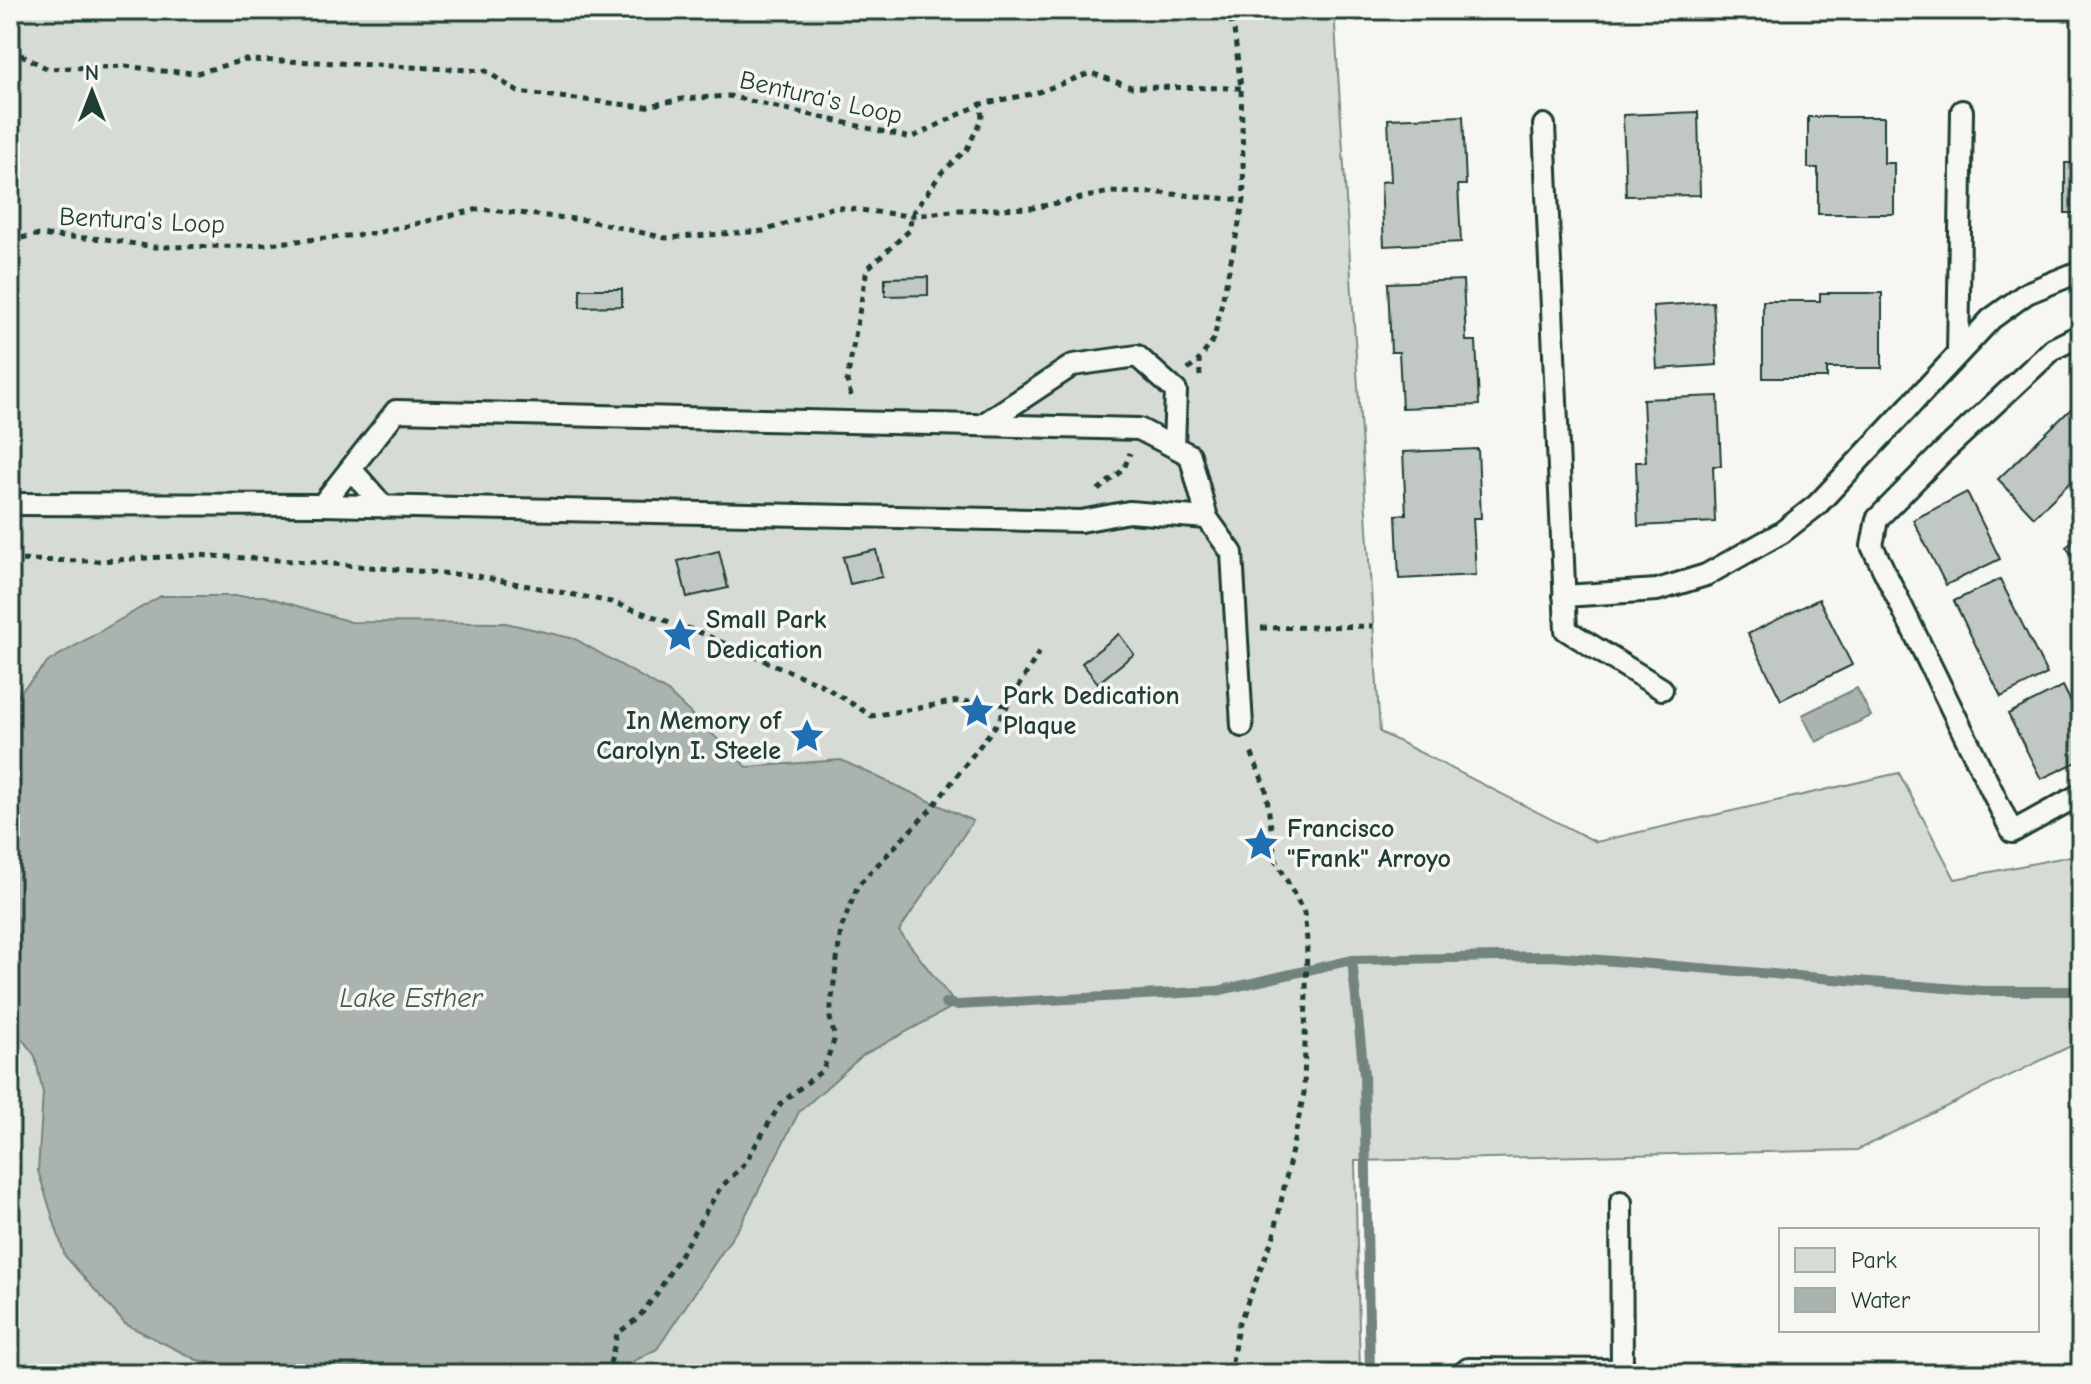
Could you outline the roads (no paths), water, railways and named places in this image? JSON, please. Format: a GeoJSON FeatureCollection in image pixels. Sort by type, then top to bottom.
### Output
{"type":"FeatureCollection","features":[{"type":"Feature","properties":{"kind":"lane"},"geometry":{"type":"LineString","coordinates":[[1958,354],[1962,111]]}},
{"type":"Feature","properties":{"kind":"lane"},"geometry":{"type":"LineString","coordinates":[[1544,125],[1566,630],[1662,689]]}},
{"type":"Feature","properties":{"kind":"lane"},"geometry":{"type":"LineString","coordinates":[[1564,596],[1657,590],[1706,575],[1781,533],[1817,505],[1991,319],[2027,293],[2081,271]]}},
{"type":"Feature","properties":{"kind":"lane"},"geometry":{"type":"LineString","coordinates":[[2081,335],[2053,349],[1944,451],[1877,519],[1872,546],[2012,832],[2081,794]]}},
{"type":"Feature","properties":{"kind":"lane"},"geometry":{"type":"LineString","coordinates":[[982,425],[1073,365],[1137,356],[1176,391],[1174,446]]}},
{"type":"Feature","properties":{"kind":"lane"},"geometry":{"type":"LineString","coordinates":[[322,505],[396,411],[1139,429],[1190,455],[1207,518],[1232,553],[1242,726]]}},
{"type":"Feature","properties":{"kind":"lane"},"geometry":{"type":"LineString","coordinates":[[351,469],[384,507]]}},
{"type":"Feature","properties":{"kind":"lane"},"geometry":{"type":"LineString","coordinates":[[10,504],[322,505],[1081,521],[1129,512],[1207,518]]}},
{"type":"Feature","properties":{"kind":"lane"},"geometry":{"type":"LineString","coordinates":[[1462,1374],[1468,1369],[1622,1370],[1621,1202]]}},
{"type":"Feature","properties":{"kind":"water","name":"Lake Esther"},"geometry":{"type":"Polygon","coordinates":[[[161,596],[264,596],[351,622],[506,623],[575,639],[668,692],[747,767],[841,760],[973,821],[899,931],[956,1005],[863,1055],[799,1112],[741,1224],[657,1349],[610,1374],[266,1374],[197,1360],[125,1324],[65,1256],[38,1171],[43,1093],[35,1056],[10,1023],[10,703],[49,661],[161,596]]]}},
{"type":"Feature","properties":{"kind":"water"},"geometry":{"type":"Polygon","coordinates":[[[1857,688],[1871,716],[1816,742],[1802,715],[1857,688]]]}},
{"type":"Feature","properties":{"kind":"waterway"},"geometry":{"type":"LineString","coordinates":[[945,1003],[956,1005],[1217,991],[1352,960],[1552,956],[1982,991],[2081,991]]}},
{"type":"Feature","properties":{"kind":"waterway"},"geometry":{"type":"LineString","coordinates":[[1352,960],[1364,1075],[1370,1374]]}},
{"type":"Feature","properties":{"kind":"place","name":"Small Park Dedication"},"geometry":{"type":"Point","coordinates":[680,635]}},
{"type":"Feature","properties":{"kind":"place","name":"Park Dedication Plaque"},"geometry":{"type":"Point","coordinates":[977,711]}},
{"type":"Feature","properties":{"kind":"place","name":"In Memory of Carolyn I. Steele"},"geometry":{"type":"Point","coordinates":[807,736]}},
{"type":"Feature","properties":{"kind":"place","name":"Francisco \"Frank\" Arroyo"},"geometry":{"type":"Point","coordinates":[1261,844]}}]}
